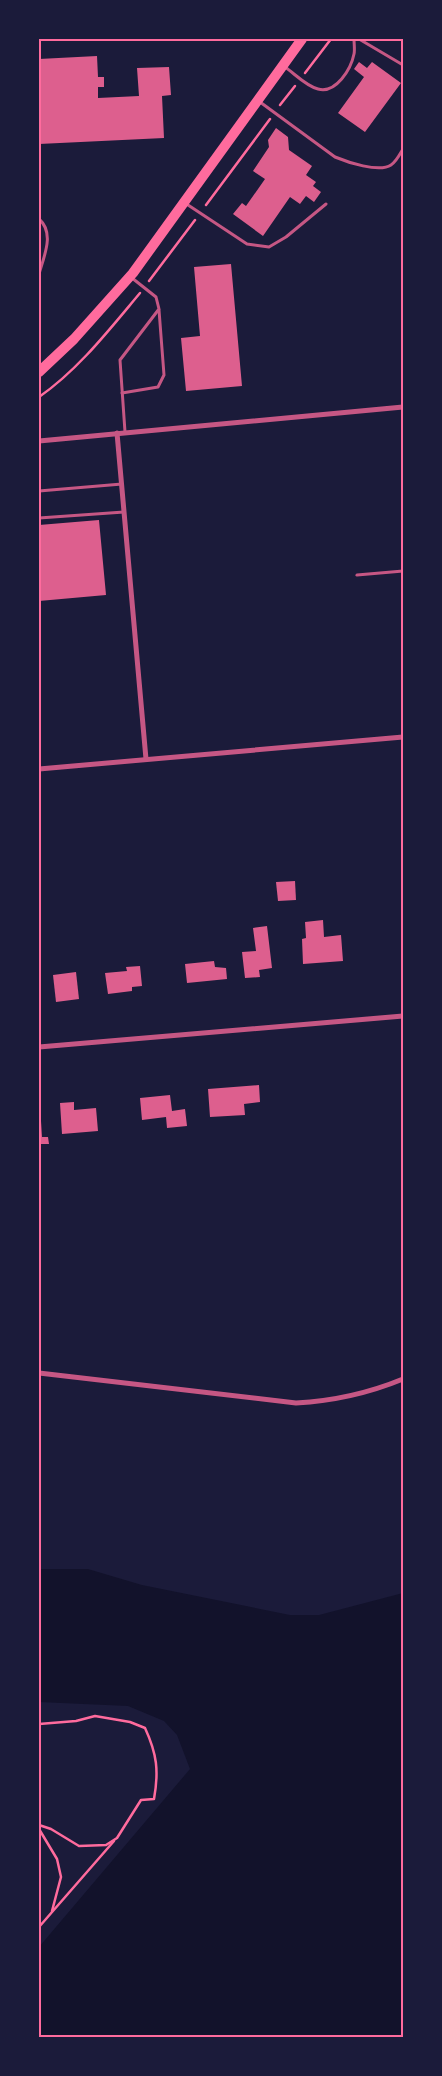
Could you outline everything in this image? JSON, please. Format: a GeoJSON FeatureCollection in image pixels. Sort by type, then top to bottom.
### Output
{"type":"FeatureCollection","features":[{"type":"Feature","properties":{"kind":"main road"},"geometry":{"type":"LineString","coordinates":[[39,372],[74,339],[130,277],[302,39]]}},
{"type":"Feature","properties":{"kind":"street"},"geometry":{"type":"LineString","coordinates":[[39,441],[403,407]]}},
{"type":"Feature","properties":{"kind":"street"},"geometry":{"type":"LineString","coordinates":[[117,433],[146,759]]}},
{"type":"Feature","properties":{"kind":"street"},"geometry":{"type":"LineString","coordinates":[[39,769],[403,737]]}},
{"type":"Feature","properties":{"kind":"street"},"geometry":{"type":"LineString","coordinates":[[39,1047],[403,1016]]}},
{"type":"Feature","properties":{"kind":"street"},"geometry":{"type":"LineString","coordinates":[[39,1374],[296,1403],[327,1400],[366,1392],[403,1379]]}},
{"type":"Feature","properties":{"kind":"lane"},"geometry":{"type":"LineString","coordinates":[[283,65],[318,90],[327,89],[335,85],[349,68],[354,54],[354,39]]}},
{"type":"Feature","properties":{"kind":"lane"},"geometry":{"type":"LineString","coordinates":[[359,39],[403,65]]}},
{"type":"Feature","properties":{"kind":"lane"},"geometry":{"type":"LineString","coordinates":[[258,100],[335,157],[386,168],[392,165],[403,149]]}},
{"type":"Feature","properties":{"kind":"lane"},"geometry":{"type":"LineString","coordinates":[[184,202],[247,244],[269,247],[286,237],[326,204]]}},
{"type":"Feature","properties":{"kind":"lane"},"geometry":{"type":"LineString","coordinates":[[39,218],[44,224],[48,239],[39,274]]}},
{"type":"Feature","properties":{"kind":"lane"},"geometry":{"type":"LineString","coordinates":[[122,393],[158,387],[164,374],[159,309],[156,298],[130,277]]}},
{"type":"Feature","properties":{"kind":"lane"},"geometry":{"type":"LineString","coordinates":[[125,432],[120,360],[159,309]]}},
{"type":"Feature","properties":{"kind":"lane"},"geometry":{"type":"LineString","coordinates":[[39,491],[122,484]]}},
{"type":"Feature","properties":{"kind":"lane"},"geometry":{"type":"LineString","coordinates":[[39,518],[124,512]]}},
{"type":"Feature","properties":{"kind":"lane"},"geometry":{"type":"LineString","coordinates":[[357,575],[403,571]]}},
{"type":"Feature","properties":{"kind":"path"},"geometry":{"type":"LineString","coordinates":[[39,397],[100,342],[144,288],[274,112],[331,39]]}},
{"type":"Feature","properties":{"kind":"path"},"geometry":{"type":"LineString","coordinates":[[39,1724],[76,1721],[95,1716],[130,1722],[145,1728],[154,1749],[157,1768],[154,1799],[141,1800],[117,1838],[39,1927]]}},
{"type":"Feature","properties":{"kind":"path"},"geometry":{"type":"LineString","coordinates":[[39,1825],[51,1829],[79,1846],[106,1845],[117,1838]]}},
{"type":"Feature","properties":{"kind":"path"},"geometry":{"type":"LineString","coordinates":[[39,1829],[57,1859],[61,1877],[51,1912]]}},
{"type":"Feature","properties":{"kind":"shaded area"},"geometry":{"type":"Polygon","coordinates":[[[39,1569],[88,1569],[142,1585],[290,1615],[319,1615],[403,1593],[403,2037],[39,2037],[39,1947],[190,1769],[177,1735],[164,1721],[128,1706],[39,1702],[39,1569]]]}},
{"type":"Feature","properties":{"kind":"building"},"geometry":{"type":"Polygon","coordinates":[[[97,56],[98,77],[104,77],[104,87],[98,87],[98,98],[139,96],[137,68],[169,67],[171,95],[162,96],[164,138],[39,144],[39,59],[97,56]]]}},
{"type":"Feature","properties":{"kind":"building"},"geometry":{"type":"Polygon","coordinates":[[[359,62],[367,68],[372,62],[401,83],[365,132],[338,113],[364,77],[354,69],[359,62]]]}},
{"type":"Feature","properties":{"kind":"building"},"geometry":{"type":"Polygon","coordinates":[[[276,128],[288,137],[289,150],[312,166],[306,175],[316,182],[313,186],[321,192],[314,202],[306,196],[300,204],[290,197],[263,236],[233,214],[242,203],[246,206],[265,179],[253,171],[269,147],[268,140],[276,128]]]}},
{"type":"Feature","properties":{"kind":"building"},"geometry":{"type":"Polygon","coordinates":[[[231,264],[242,386],[186,391],[181,338],[200,336],[194,267],[231,264]]]}},
{"type":"Feature","properties":{"kind":"building"},"geometry":{"type":"Polygon","coordinates":[[[99,520],[106,595],[39,601],[39,525],[99,520]]]}},
{"type":"Feature","properties":{"kind":"building"},"geometry":{"type":"Polygon","coordinates":[[[295,881],[296,900],[278,901],[276,882],[295,881]]]}},
{"type":"Feature","properties":{"kind":"building"},"geometry":{"type":"Polygon","coordinates":[[[323,920],[324,937],[341,935],[343,961],[303,964],[302,939],[306,938],[305,922],[323,920]]]}},
{"type":"Feature","properties":{"kind":"building"},"geometry":{"type":"Polygon","coordinates":[[[267,926],[272,968],[259,970],[260,977],[245,978],[242,952],[256,951],[253,928],[267,926]]]}},
{"type":"Feature","properties":{"kind":"building"},"geometry":{"type":"Polygon","coordinates":[[[214,961],[215,967],[226,968],[227,979],[187,983],[185,964],[214,961]]]}},
{"type":"Feature","properties":{"kind":"building"},"geometry":{"type":"Polygon","coordinates":[[[140,966],[142,986],[132,987],[132,991],[108,994],[105,973],[127,971],[126,967],[140,966]]]}},
{"type":"Feature","properties":{"kind":"building"},"geometry":{"type":"Polygon","coordinates":[[[76,972],[79,999],[56,1002],[53,975],[76,972]]]}},
{"type":"Feature","properties":{"kind":"building"},"geometry":{"type":"Polygon","coordinates":[[[259,1085],[260,1102],[244,1104],[245,1115],[210,1117],[208,1089],[259,1085]]]}},
{"type":"Feature","properties":{"kind":"building"},"geometry":{"type":"Polygon","coordinates":[[[170,1095],[172,1111],[185,1109],[187,1126],[167,1128],[166,1117],[142,1120],[140,1098],[170,1095]]]}},
{"type":"Feature","properties":{"kind":"building"},"geometry":{"type":"Polygon","coordinates":[[[74,1102],[74,1110],[96,1108],[98,1131],[62,1134],[60,1103],[74,1102]]]}},
{"type":"Feature","properties":{"kind":"building"},"geometry":{"type":"Polygon","coordinates":[[[39,1121],[41,1121],[42,1137],[48,1137],[49,1144],[39,1144],[39,1121]]]}}]}
